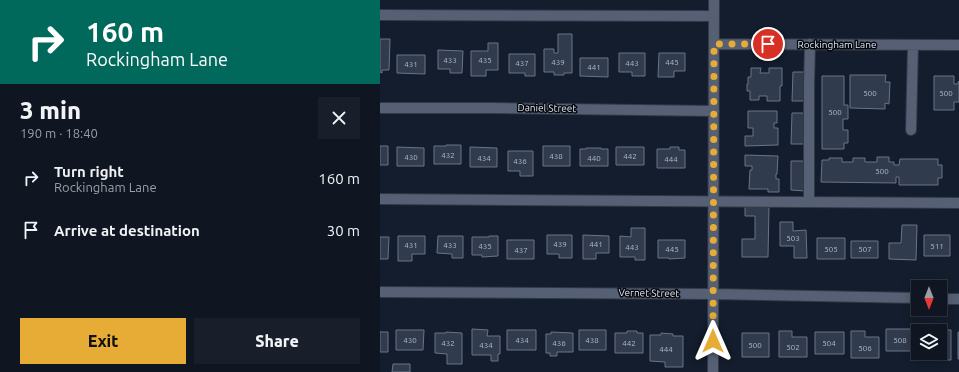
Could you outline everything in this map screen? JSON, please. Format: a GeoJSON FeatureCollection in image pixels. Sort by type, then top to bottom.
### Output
{"type":"FeatureCollection","features":[{"type":"Feature","properties":{"kind":"street"},"geometry":{"type":"LineString","coordinates":[[713,372],[714,0]]}},
{"type":"Feature","properties":{"kind":"street"},"geometry":{"type":"LineString","coordinates":[[380,15],[714,16]]}},
{"type":"Feature","properties":{"kind":"street","name":"Rockingham Lane"},"geometry":{"type":"LineString","coordinates":[[714,44],[959,45]]}},
{"type":"Feature","properties":{"kind":"street"},"geometry":{"type":"LineString","coordinates":[[809,202],[810,44]]}},
{"type":"Feature","properties":{"kind":"street"},"geometry":{"type":"LineString","coordinates":[[911,130],[913,45]]}},
{"type":"Feature","properties":{"kind":"street","name":"Daniel Street"},"geometry":{"type":"LineString","coordinates":[[380,108],[714,111]]}},
{"type":"Feature","properties":{"kind":"street"},"geometry":{"type":"LineString","coordinates":[[380,199],[959,203]]}},
{"type":"Feature","properties":{"kind":"street","name":"Vernet Street"},"geometry":{"type":"LineString","coordinates":[[380,292],[713,294],[911,298]]}},
{"type":"Feature","properties":{"kind":"street"},"geometry":{"type":"LineString","coordinates":[[947,298],[959,299]]}},
{"type":"Feature","properties":{"kind":"building"},"geometry":{"type":"Polygon","coordinates":[[[558,34],[572,34],[572,73],[564,73],[564,75],[554,75],[554,72],[544,72],[544,49],[554,49],[554,53],[558,53],[558,34]]]}},
{"type":"Feature","properties":{"kind":"building"},"geometry":{"type":"Polygon","coordinates":[[[380,39],[390,39],[389,70],[382,70],[382,73],[380,72],[380,39]]]}},
{"type":"Feature","properties":{"kind":"building"},"geometry":{"type":"Polygon","coordinates":[[[488,43],[498,43],[498,70],[486,70],[486,76],[471,76],[471,51],[488,51],[488,43]]]}},
{"type":"Feature","properties":{"kind":"building"},"geometry":{"type":"Polygon","coordinates":[[[438,50],[463,51],[462,73],[450,73],[450,69],[438,69],[438,50]]]}},
{"type":"Feature","properties":{"kind":"building"},"geometry":{"type":"Polygon","coordinates":[[[619,53],[645,53],[645,76],[632,76],[632,72],[619,72],[619,53]]]}},
{"type":"Feature","properties":{"kind":"building"},"geometry":{"type":"Polygon","coordinates":[[[659,53],[685,53],[685,71],[674,71],[674,77],[658,77],[659,53]]]}},
{"type":"Feature","properties":{"kind":"building"},"geometry":{"type":"Polygon","coordinates":[[[509,54],[535,54],[535,76],[525,76],[525,73],[509,73],[509,54]]]}},
{"type":"Feature","properties":{"kind":"building"},"geometry":{"type":"Polygon","coordinates":[[[397,55],[425,55],[425,74],[397,73],[397,55]]]}},
{"type":"Feature","properties":{"kind":"building"},"geometry":{"type":"Polygon","coordinates":[[[580,58],[608,58],[608,77],[580,76],[580,58]]]}},
{"type":"Feature","properties":{"kind":"building"},"geometry":{"type":"Polygon","coordinates":[[[751,68],[761,68],[760,73],[769,73],[769,68],[782,68],[780,101],[767,101],[767,96],[759,96],[759,100],[750,100],[750,91],[747,91],[747,84],[748,77],[751,77],[751,68]]]}},
{"type":"Feature","properties":{"kind":"building"},"geometry":{"type":"Polygon","coordinates":[[[793,72],[805,72],[804,101],[792,101],[793,72]]]}},
{"type":"Feature","properties":{"kind":"building"},"geometry":{"type":"Polygon","coordinates":[[[850,75],[886,75],[885,82],[890,82],[889,104],[885,103],[885,109],[850,108],[850,75]]]}},
{"type":"Feature","properties":{"kind":"building"},"geometry":{"type":"Polygon","coordinates":[[[822,76],[844,76],[844,105],[848,105],[848,119],[843,119],[843,130],[848,130],[848,143],[844,143],[844,149],[822,149],[822,76]]]}},
{"type":"Feature","properties":{"kind":"building"},"geometry":{"type":"Polygon","coordinates":[[[934,76],[954,76],[954,84],[958,84],[959,81],[959,102],[954,102],[954,110],[934,110],[934,76]]]}},
{"type":"Feature","properties":{"kind":"building"},"geometry":{"type":"Polygon","coordinates":[[[748,111],[777,111],[777,123],[774,123],[774,128],[778,128],[778,145],[745,146],[745,136],[753,136],[753,128],[748,128],[748,111]]]}},
{"type":"Feature","properties":{"kind":"building"},"geometry":{"type":"Polygon","coordinates":[[[792,113],[805,113],[805,144],[791,144],[792,113]]]}},
{"type":"Feature","properties":{"kind":"building"},"geometry":{"type":"Polygon","coordinates":[[[461,145],[461,164],[434,164],[434,146],[461,145]]]}},
{"type":"Feature","properties":{"kind":"building"},"geometry":{"type":"Polygon","coordinates":[[[380,146],[388,146],[388,165],[380,165],[380,146]]]}},
{"type":"Feature","properties":{"kind":"building"},"geometry":{"type":"Polygon","coordinates":[[[543,146],[570,146],[570,166],[543,166],[543,146]]]}},
{"type":"Feature","properties":{"kind":"building"},"geometry":{"type":"Polygon","coordinates":[[[397,147],[424,148],[424,166],[397,166],[397,147]]]}},
{"type":"Feature","properties":{"kind":"building"},"geometry":{"type":"Polygon","coordinates":[[[470,147],[497,148],[497,167],[470,167],[470,147]]]}},
{"type":"Feature","properties":{"kind":"building"},"geometry":{"type":"Polygon","coordinates":[[[616,147],[644,147],[644,165],[616,165],[616,147]]]}},
{"type":"Feature","properties":{"kind":"building"},"geometry":{"type":"Polygon","coordinates":[[[670,147],[679,147],[679,150],[685,150],[685,168],[657,168],[657,149],[670,149],[670,147]]]}},
{"type":"Feature","properties":{"kind":"building"},"geometry":{"type":"Polygon","coordinates":[[[580,149],[608,149],[608,166],[580,166],[580,149]]]}},
{"type":"Feature","properties":{"kind":"building"},"geometry":{"type":"Polygon","coordinates":[[[508,151],[533,151],[533,176],[520,176],[520,171],[508,171],[508,151]]]}},
{"type":"Feature","properties":{"kind":"building"},"geometry":{"type":"Polygon","coordinates":[[[745,155],[778,156],[776,179],[779,179],[779,192],[768,192],[768,189],[749,189],[750,170],[752,170],[752,166],[745,166],[745,155]]]}},
{"type":"Feature","properties":{"kind":"building"},"geometry":{"type":"Polygon","coordinates":[[[877,157],[889,157],[889,162],[894,162],[894,165],[899,165],[900,159],[938,159],[938,165],[942,165],[942,178],[938,178],[938,185],[899,185],[899,177],[896,177],[896,183],[821,182],[822,160],[829,160],[829,158],[842,158],[842,162],[853,162],[853,158],[865,158],[865,162],[877,162],[877,157]]]}},
{"type":"Feature","properties":{"kind":"building"},"geometry":{"type":"Polygon","coordinates":[[[791,161],[805,161],[805,191],[791,190],[791,161]]]}},
{"type":"Feature","properties":{"kind":"building"},"geometry":{"type":"Polygon","coordinates":[[[745,205],[769,206],[768,257],[742,257],[742,239],[755,239],[755,216],[745,216],[745,205]]]}},
{"type":"Feature","properties":{"kind":"building"},"geometry":{"type":"Polygon","coordinates":[[[780,222],[793,222],[793,231],[806,230],[807,258],[794,258],[794,246],[780,246],[780,222]]]}},
{"type":"Feature","properties":{"kind":"building"},"geometry":{"type":"Polygon","coordinates":[[[902,225],[917,225],[916,260],[889,259],[889,243],[901,243],[902,225]]]}},
{"type":"Feature","properties":{"kind":"building"},"geometry":{"type":"Polygon","coordinates":[[[631,228],[645,228],[645,260],[635,260],[635,257],[620,257],[620,236],[631,237],[631,228]]]}},
{"type":"Feature","properties":{"kind":"building"},"geometry":{"type":"Polygon","coordinates":[[[547,235],[572,235],[572,258],[559,258],[559,254],[547,254],[547,235]]]}},
{"type":"Feature","properties":{"kind":"building"},"geometry":{"type":"Polygon","coordinates":[[[583,235],[609,236],[609,253],[596,253],[596,259],[583,259],[583,235]]]}},
{"type":"Feature","properties":{"kind":"building"},"geometry":{"type":"Polygon","coordinates":[[[924,235],[950,235],[950,256],[924,256],[924,235]]]}},
{"type":"Feature","properties":{"kind":"building"},"geometry":{"type":"Polygon","coordinates":[[[398,236],[425,236],[425,254],[412,254],[412,261],[398,261],[398,236]]]}},
{"type":"Feature","properties":{"kind":"building"},"geometry":{"type":"Polygon","coordinates":[[[438,236],[463,236],[463,258],[452,258],[452,254],[437,253],[438,236]]]}},
{"type":"Feature","properties":{"kind":"building"},"geometry":{"type":"Polygon","coordinates":[[[498,236],[498,256],[482,257],[482,255],[472,255],[472,237],[498,236]]]}},
{"type":"Feature","properties":{"kind":"building"},"geometry":{"type":"Polygon","coordinates":[[[380,237],[389,237],[388,259],[380,259],[380,237]]]}},
{"type":"Feature","properties":{"kind":"building"},"geometry":{"type":"Polygon","coordinates":[[[817,238],[845,238],[845,259],[817,259],[817,238]]]}},
{"type":"Feature","properties":{"kind":"building"},"geometry":{"type":"Polygon","coordinates":[[[507,240],[534,240],[534,259],[507,259],[507,240]]]}},
{"type":"Feature","properties":{"kind":"building"},"geometry":{"type":"Polygon","coordinates":[[[658,240],[685,240],[685,258],[658,258],[658,240]]]}},
{"type":"Feature","properties":{"kind":"building"},"geometry":{"type":"Polygon","coordinates":[[[851,241],[878,241],[878,258],[851,258],[851,241]]]}},
{"type":"Feature","properties":{"kind":"building"},"geometry":{"type":"Polygon","coordinates":[[[472,329],[488,330],[487,336],[500,336],[500,354],[498,354],[498,361],[491,361],[491,355],[472,355],[472,329]]]}},
{"type":"Feature","properties":{"kind":"building"},"geometry":{"type":"Polygon","coordinates":[[[886,329],[911,329],[911,351],[886,351],[886,329]]]}},
{"type":"Feature","properties":{"kind":"building"},"geometry":{"type":"Polygon","coordinates":[[[396,330],[424,330],[423,350],[396,350],[396,330]]]}},
{"type":"Feature","properties":{"kind":"building"},"geometry":{"type":"Polygon","coordinates":[[[507,330],[536,330],[536,350],[507,350],[507,330]]]}},
{"type":"Feature","properties":{"kind":"building"},"geometry":{"type":"Polygon","coordinates":[[[579,330],[606,330],[606,350],[579,350],[579,330]]]}},
{"type":"Feature","properties":{"kind":"building"},"geometry":{"type":"Polygon","coordinates":[[[947,330],[951,330],[951,360],[947,360],[947,330]]]}},
{"type":"Feature","properties":{"kind":"building"},"geometry":{"type":"Polygon","coordinates":[[[380,331],[388,332],[388,352],[380,352],[380,331]]]}},
{"type":"Feature","properties":{"kind":"building"},"geometry":{"type":"Polygon","coordinates":[[[627,331],[637,331],[637,333],[643,333],[643,353],[615,353],[615,333],[627,333],[627,331]]]}},
{"type":"Feature","properties":{"kind":"building"},"geometry":{"type":"Polygon","coordinates":[[[779,331],[792,331],[792,337],[807,337],[807,357],[779,357],[779,331]]]}},
{"type":"Feature","properties":{"kind":"building"},"geometry":{"type":"Polygon","coordinates":[[[851,331],[865,331],[865,337],[879,337],[879,358],[851,358],[851,331]]]}},
{"type":"Feature","properties":{"kind":"building"},"geometry":{"type":"Polygon","coordinates":[[[551,332],[573,333],[573,352],[557,352],[557,356],[550,356],[550,353],[546,353],[546,334],[551,334],[551,332]]]}},
{"type":"Feature","properties":{"kind":"building"},"geometry":{"type":"Polygon","coordinates":[[[815,332],[844,332],[844,354],[815,354],[815,332]]]}},
{"type":"Feature","properties":{"kind":"building"},"geometry":{"type":"Polygon","coordinates":[[[959,332],[959,359],[958,359],[959,332]]]}},
{"type":"Feature","properties":{"kind":"building"},"geometry":{"type":"Polygon","coordinates":[[[435,333],[462,333],[462,364],[447,364],[447,354],[435,353],[435,333]]]}},
{"type":"Feature","properties":{"kind":"building"},"geometry":{"type":"Polygon","coordinates":[[[661,333],[673,334],[673,336],[683,336],[683,367],[665,367],[665,362],[650,361],[650,335],[661,335],[661,333]]]}},
{"type":"Feature","properties":{"kind":"building"},"geometry":{"type":"Polygon","coordinates":[[[742,333],[769,333],[769,357],[742,357],[742,333]]]}},
{"type":"Feature","properties":{"kind":"building"},"geometry":{"type":"Polygon","coordinates":[[[393,364],[410,364],[410,372],[392,372],[393,364]]]}},
{"type":"Feature","properties":{"kind":"route"},"geometry":{"type":"LineString","coordinates":[[713,341],[714,44],[768,44]]}}]}
